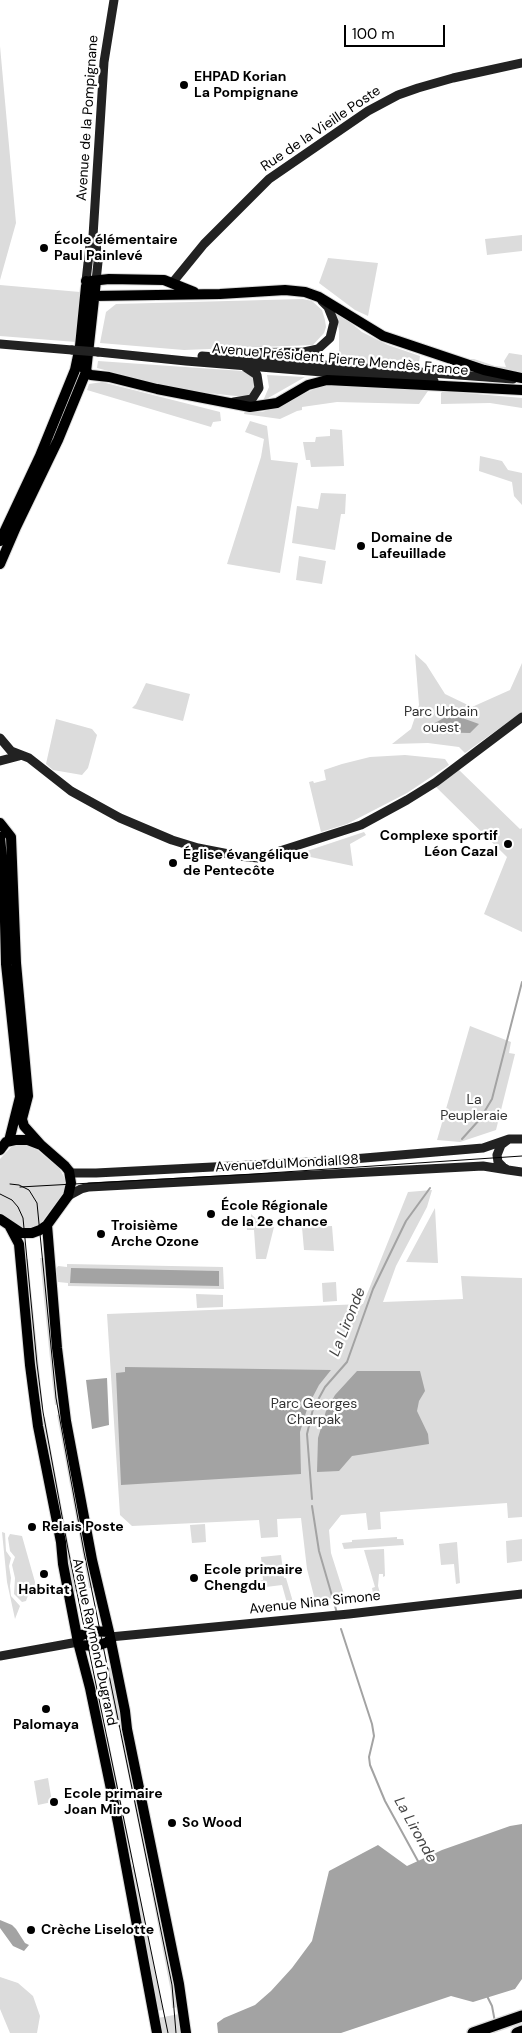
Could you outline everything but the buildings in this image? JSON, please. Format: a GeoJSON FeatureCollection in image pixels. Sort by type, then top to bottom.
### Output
{"type":"FeatureCollection","features":[{"type":"Feature","properties":{"kind":"highway"},"geometry":{"type":"LineString","coordinates":[[473,2033],[522,2016]]}},
{"type":"Feature","properties":{"kind":"highway"},"geometry":{"type":"LineString","coordinates":[[518,2033],[522,2031]]}},
{"type":"Feature","properties":{"kind":"main road","name":"Avenue de la Pompignane"},"geometry":{"type":"LineString","coordinates":[[0,540],[75,370],[76,348],[91,281],[98,262],[96,243],[93,239],[103,73],[114,0]]}},
{"type":"Feature","properties":{"kind":"main road","name":"Rue de la Vieille Poste"},"geometry":{"type":"LineString","coordinates":[[173,282],[204,244],[269,179],[368,111],[398,95],[418,88],[452,78],[522,63]]}},
{"type":"Feature","properties":{"kind":"main road"},"geometry":{"type":"LineString","coordinates":[[91,281],[164,280],[194,292],[205,294]]}},
{"type":"Feature","properties":{"kind":"main road","name":"Avenue de la Pompignane"},"geometry":{"type":"LineString","coordinates":[[0,564],[58,440],[87,367],[94,296],[91,281]]}},
{"type":"Feature","properties":{"kind":"main road"},"geometry":{"type":"LineString","coordinates":[[157,295],[169,288],[173,282]]}},
{"type":"Feature","properties":{"kind":"main road"},"geometry":{"type":"LineString","coordinates":[[94,296],[295,290],[318,297],[367,329],[383,336],[484,370],[522,379]]}},
{"type":"Feature","properties":{"kind":"main road"},"geometry":{"type":"LineString","coordinates":[[206,357],[214,354],[228,353],[304,352],[318,349],[330,338],[334,322],[328,307],[318,297]]}},
{"type":"Feature","properties":{"kind":"main road","name":"Avenue Président Pierre Mendès France"},"geometry":{"type":"LineString","coordinates":[[0,344],[76,348],[98,352],[522,390]]}},
{"type":"Feature","properties":{"kind":"main road","name":"Avenue de la Pompignane"},"geometry":{"type":"LineString","coordinates":[[76,348],[87,367]]}},
{"type":"Feature","properties":{"kind":"main road","name":"Avenue Président Pierre Mendès France"},"geometry":{"type":"LineString","coordinates":[[156,357],[184,355],[522,379]]}},
{"type":"Feature","properties":{"kind":"main road"},"geometry":{"type":"LineString","coordinates":[[230,403],[252,398],[259,388],[257,375],[240,365]]}},
{"type":"Feature","properties":{"kind":"main road"},"geometry":{"type":"LineString","coordinates":[[87,367],[91,375],[109,377],[157,389],[250,407],[269,405],[308,385],[327,380],[458,388],[499,388]]}},
{"type":"Feature","properties":{"kind":"main road"},"geometry":{"type":"LineString","coordinates":[[0,738],[6,747],[20,756],[29,758],[71,791],[146,830],[198,848],[258,858],[361,825],[436,782],[522,717]]}},
{"type":"Feature","properties":{"kind":"main road"},"geometry":{"type":"LineString","coordinates":[[0,761],[20,756]]}},
{"type":"Feature","properties":{"kind":"main road"},"geometry":{"type":"LineString","coordinates":[[0,823],[11,836],[16,963],[28,1096],[22,1119],[24,1126],[69,1172],[71,1183],[68,1196],[47,1225],[32,1234],[25,1234],[10,1227],[0,1219]]}},
{"type":"Feature","properties":{"kind":"main road"},"geometry":{"type":"LineString","coordinates":[[0,837],[4,880],[6,964],[20,1097],[9,1141],[0,1150]]}},
{"type":"Feature","properties":{"kind":"main road"},"geometry":{"type":"LineString","coordinates":[[9,1141],[23,1139],[41,1145]]}},
{"type":"Feature","properties":{"kind":"main road"},"geometry":{"type":"LineString","coordinates":[[508,1170],[500,1164],[497,1155],[501,1145],[509,1139]]}},
{"type":"Feature","properties":{"kind":"main road","name":"Avenue du Mondial 98"},"geometry":{"type":"LineString","coordinates":[[69,1172],[96,1173],[338,1160],[483,1148],[509,1139],[522,1139]]}},
{"type":"Feature","properties":{"kind":"main road","name":"Avenue du Mondial 98"},"geometry":{"type":"LineString","coordinates":[[68,1196],[81,1188],[90,1187],[483,1166],[522,1172]]}},
{"type":"Feature","properties":{"kind":"main road","name":"Avenue Raymond Dugrand"},"geometry":{"type":"LineString","coordinates":[[47,1225],[56,1339],[66,1420],[90,1550],[126,1711],[127,1729],[179,1984],[186,2033]]}},
{"type":"Feature","properties":{"kind":"main road","name":"Avenue Raymond Dugrand"},"geometry":{"type":"LineString","coordinates":[[10,1227],[19,1244],[30,1365],[37,1414],[78,1641],[118,1823],[157,2033]]}},
{"type":"Feature","properties":{"kind":"main road","name":"Avenue Nina Simone"},"geometry":{"type":"LineString","coordinates":[[110,1637],[349,1614],[522,1594]]}},
{"type":"Feature","properties":{"kind":"main road"},"geometry":{"type":"LineString","coordinates":[[0,1656],[78,1641],[92,1631],[110,1637]]}},
{"type":"Feature","properties":{"kind":"main road"},"geometry":{"type":"LineString","coordinates":[[78,1641],[96,1646],[110,1637]]}},
{"type":"Feature","properties":{"kind":"green space"},"geometry":{"type":"Polygon","coordinates":[[[0,46],[16,223],[0,280],[0,46]]]}},
{"type":"Feature","properties":{"kind":"green space"},"geometry":{"type":"Polygon","coordinates":[[[522,235],[522,251],[487,255],[485,239],[522,235]]]}},
{"type":"Feature","properties":{"kind":"green space"},"geometry":{"type":"Polygon","coordinates":[[[328,258],[378,263],[368,316],[355,310],[319,283],[328,258]]]}},
{"type":"Feature","properties":{"kind":"green space"},"geometry":{"type":"Polygon","coordinates":[[[0,285],[80,292],[76,342],[0,336],[0,285]]]}},
{"type":"Feature","properties":{"kind":"green space"},"geometry":{"type":"Polygon","coordinates":[[[303,299],[312,301],[322,310],[325,320],[326,327],[324,333],[313,345],[184,350],[100,343],[106,312],[116,304],[303,299]]]}},
{"type":"Feature","properties":{"kind":"green space"},"geometry":{"type":"Polygon","coordinates":[[[330,306],[362,332],[388,345],[420,356],[418,369],[332,362],[339,355],[339,331],[330,306]]]}},
{"type":"Feature","properties":{"kind":"green space"},"geometry":{"type":"Polygon","coordinates":[[[509,353],[522,355],[522,373],[508,372],[463,359],[474,359],[495,366],[506,367],[504,361],[509,353]]]}},
{"type":"Feature","properties":{"kind":"green space"},"geometry":{"type":"Polygon","coordinates":[[[98,361],[243,371],[253,377],[256,387],[250,395],[245,397],[181,390],[97,368],[98,361]]]}},
{"type":"Feature","properties":{"kind":"green space"},"geometry":{"type":"Polygon","coordinates":[[[267,375],[305,377],[263,401],[269,387],[267,375]]]}},
{"type":"Feature","properties":{"kind":"green space"},"geometry":{"type":"Polygon","coordinates":[[[102,382],[220,412],[221,421],[213,422],[211,427],[87,390],[89,384],[102,382]]]}},
{"type":"Feature","properties":{"kind":"green space"},"geometry":{"type":"Polygon","coordinates":[[[358,384],[428,391],[419,404],[337,402],[302,407],[302,410],[280,419],[244,414],[245,411],[262,412],[280,406],[320,386],[358,384]]]}},
{"type":"Feature","properties":{"kind":"green space"},"geometry":{"type":"Polygon","coordinates":[[[443,391],[522,398],[522,408],[490,403],[441,404],[441,393],[443,391]]]}},
{"type":"Feature","properties":{"kind":"green space"},"geometry":{"type":"Polygon","coordinates":[[[250,421],[267,426],[271,460],[298,463],[280,573],[227,564],[261,457],[264,439],[245,432],[250,421]]]}},
{"type":"Feature","properties":{"kind":"green space"},"geometry":{"type":"Polygon","coordinates":[[[330,429],[342,430],[344,466],[311,467],[310,460],[306,460],[303,442],[315,442],[316,437],[330,436],[330,429]]]}},
{"type":"Feature","properties":{"kind":"green space"},"geometry":{"type":"Polygon","coordinates":[[[480,456],[502,461],[508,470],[522,473],[522,505],[514,496],[512,482],[479,471],[480,456]]]}},
{"type":"Feature","properties":{"kind":"green space"},"geometry":{"type":"Polygon","coordinates":[[[321,493],[346,494],[345,514],[341,514],[335,550],[292,543],[297,506],[318,509],[321,493]]]}},
{"type":"Feature","properties":{"kind":"green space"},"geometry":{"type":"Polygon","coordinates":[[[299,556],[326,561],[322,584],[296,580],[299,556]]]}},
{"type":"Feature","properties":{"kind":"green space","name":"Parc Urbain ouest"},"geometry":{"type":"Polygon","coordinates":[[[415,654],[426,664],[445,694],[472,707],[510,690],[522,663],[522,712],[465,753],[459,747],[428,743],[392,744],[411,729],[419,705],[415,654]]]}},
{"type":"Feature","properties":{"kind":"green space"},"geometry":{"type":"Polygon","coordinates":[[[146,683],[190,694],[183,721],[132,708],[136,704],[146,683]]]}},
{"type":"Feature","properties":{"kind":"green space"},"geometry":{"type":"Polygon","coordinates":[[[56,719],[92,729],[97,735],[88,768],[82,775],[53,770],[46,764],[56,719]]]}},
{"type":"Feature","properties":{"kind":"green space"},"geometry":{"type":"Polygon","coordinates":[[[405,755],[445,759],[449,765],[407,793],[347,824],[321,832],[309,782],[313,781],[314,783],[326,780],[324,770],[342,764],[370,757],[405,755]]]}},
{"type":"Feature","properties":{"kind":"green space","name":"Complexe sportif Léon Cazal"},"geometry":{"type":"Polygon","coordinates":[[[459,770],[520,829],[522,828],[522,932],[484,914],[507,857],[436,787],[459,770]]]}},
{"type":"Feature","properties":{"kind":"green space"},"geometry":{"type":"Polygon","coordinates":[[[364,832],[366,835],[350,844],[353,866],[301,855],[301,853],[364,832]]]}},
{"type":"Feature","properties":{"kind":"green space","name":"La Peupleraie"},"geometry":{"type":"Polygon","coordinates":[[[470,1026],[511,1042],[509,1053],[515,1054],[496,1130],[460,1142],[437,1140],[470,1026]]]}},
{"type":"Feature","properties":{"kind":"green space"},"geometry":{"type":"Polygon","coordinates":[[[21,1143],[35,1148],[60,1169],[66,1181],[64,1192],[41,1223],[33,1228],[22,1228],[14,1225],[0,1213],[0,1159],[13,1145],[21,1143]]]}},
{"type":"Feature","properties":{"kind":"green space","name":"Parc Georges Charpak"},"geometry":{"type":"Polygon","coordinates":[[[432,1190],[427,1207],[396,1266],[383,1302],[463,1299],[461,1276],[522,1278],[522,1517],[508,1518],[507,1503],[380,1512],[381,1529],[368,1530],[366,1513],[341,1515],[329,1530],[331,1553],[345,1597],[315,1600],[307,1569],[301,1518],[277,1519],[278,1537],[261,1538],[259,1520],[132,1526],[120,1515],[107,1314],[363,1304],[408,1192],[432,1190]]]}},
{"type":"Feature","properties":{"kind":"green space"},"geometry":{"type":"Polygon","coordinates":[[[435,1208],[438,1263],[406,1262],[435,1208]]]}},
{"type":"Feature","properties":{"kind":"green space"},"geometry":{"type":"Polygon","coordinates":[[[251,1214],[266,1228],[274,1227],[266,1259],[256,1259],[254,1230],[247,1230],[246,1218],[251,1218],[251,1214]]]}},
{"type":"Feature","properties":{"kind":"green space"},"geometry":{"type":"Polygon","coordinates":[[[332,1226],[334,1251],[304,1250],[302,1227],[332,1226]]]}},
{"type":"Feature","properties":{"kind":"green space"},"geometry":{"type":"Polygon","coordinates":[[[40,1258],[45,1258],[60,1404],[55,1405],[52,1379],[40,1258]]]}},
{"type":"Feature","properties":{"kind":"green space"},"geometry":{"type":"Polygon","coordinates":[[[28,1259],[43,1407],[38,1408],[23,1260],[28,1259]]]}},
{"type":"Feature","properties":{"kind":"green space"},"geometry":{"type":"Polygon","coordinates":[[[67,1264],[223,1267],[224,1289],[68,1286],[68,1283],[58,1282],[56,1269],[58,1266],[67,1267],[67,1264]]]}},
{"type":"Feature","properties":{"kind":"green space"},"geometry":{"type":"Polygon","coordinates":[[[336,1282],[337,1301],[323,1302],[322,1283],[336,1282]]]}},
{"type":"Feature","properties":{"kind":"green space"},"geometry":{"type":"Polygon","coordinates":[[[196,1294],[223,1295],[223,1307],[197,1308],[196,1294]]]}},
{"type":"Feature","properties":{"kind":"green space"},"geometry":{"type":"Polygon","coordinates":[[[61,1414],[94,1588],[89,1588],[57,1415],[61,1414]]]}},
{"type":"Feature","properties":{"kind":"green space"},"geometry":{"type":"Polygon","coordinates":[[[45,1417],[77,1590],[73,1593],[40,1418],[45,1417]]]}},
{"type":"Feature","properties":{"kind":"green space"},"geometry":{"type":"Polygon","coordinates":[[[205,1524],[206,1542],[192,1543],[190,1525],[205,1524]]]}},
{"type":"Feature","properties":{"kind":"green space"},"geometry":{"type":"Polygon","coordinates":[[[2,1532],[5,1533],[6,1551],[11,1558],[9,1566],[11,1596],[20,1606],[15,1619],[7,1582],[2,1532]]]}},
{"type":"Feature","properties":{"kind":"green space"},"geometry":{"type":"Polygon","coordinates":[[[10,1534],[22,1536],[35,1582],[34,1591],[30,1590],[26,1601],[22,1602],[14,1594],[15,1578],[12,1565],[15,1557],[10,1551],[8,1538],[10,1534]]]}},
{"type":"Feature","properties":{"kind":"green space"},"geometry":{"type":"Polygon","coordinates":[[[397,1537],[397,1539],[403,1539],[404,1545],[344,1549],[342,1543],[352,1542],[352,1540],[397,1537]]]}},
{"type":"Feature","properties":{"kind":"green space"},"geometry":{"type":"Polygon","coordinates":[[[522,1539],[522,1561],[507,1563],[506,1541],[522,1539]]]}},
{"type":"Feature","properties":{"kind":"green space"},"geometry":{"type":"Polygon","coordinates":[[[457,1542],[460,1583],[456,1584],[454,1564],[441,1565],[439,1544],[457,1542]]]}},
{"type":"Feature","properties":{"kind":"green space"},"geometry":{"type":"Polygon","coordinates":[[[384,1549],[385,1576],[383,1577],[383,1574],[379,1574],[378,1586],[380,1593],[373,1593],[372,1588],[375,1587],[364,1550],[384,1549]]]}},
{"type":"Feature","properties":{"kind":"green space"},"geometry":{"type":"Polygon","coordinates":[[[281,1555],[284,1578],[286,1578],[293,1602],[287,1603],[282,1585],[266,1587],[266,1590],[259,1591],[259,1581],[263,1580],[261,1557],[281,1555]]]}},
{"type":"Feature","properties":{"kind":"green space"},"geometry":{"type":"Polygon","coordinates":[[[111,1667],[123,1727],[118,1727],[106,1669],[111,1667]]]}},
{"type":"Feature","properties":{"kind":"green space"},"geometry":{"type":"Polygon","coordinates":[[[125,1733],[154,1876],[149,1877],[120,1734],[125,1733]]]}},
{"type":"Feature","properties":{"kind":"green space"},"geometry":{"type":"Polygon","coordinates":[[[103,1737],[108,1737],[133,1860],[128,1860],[103,1737]]]}},
{"type":"Feature","properties":{"kind":"green space"},"geometry":{"type":"Polygon","coordinates":[[[48,1778],[52,1802],[38,1805],[34,1781],[48,1778]]]}},
{"type":"Feature","properties":{"kind":"green space"},"geometry":{"type":"Polygon","coordinates":[[[134,1866],[163,2010],[157,2011],[129,1867],[134,1866]]]}},
{"type":"Feature","properties":{"kind":"green space"},"geometry":{"type":"Polygon","coordinates":[[[155,1883],[178,2007],[172,2008],[171,1992],[150,1884],[155,1883]]]}},
{"type":"Feature","properties":{"kind":"green space"},"geometry":{"type":"Polygon","coordinates":[[[0,1977],[18,1983],[33,1996],[40,2016],[37,2033],[10,2033],[0,2009],[0,1977]]]}},
{"type":"Feature","properties":{"kind":"green space"},"geometry":{"type":"Polygon","coordinates":[[[179,2014],[180,2033],[163,2033],[158,2018],[179,2014]]]}},
{"type":"Feature","properties":{"kind":"shaded area"},"geometry":{"type":"Polygon","coordinates":[[[451,714],[479,724],[470,733],[428,732],[426,728],[451,714]]]}},
{"type":"Feature","properties":{"kind":"shaded area"},"geometry":{"type":"Polygon","coordinates":[[[71,1268],[219,1271],[219,1286],[70,1283],[71,1268]]]}},
{"type":"Feature","properties":{"kind":"shaded area"},"geometry":{"type":"Polygon","coordinates":[[[125,1367],[331,1370],[319,1385],[308,1406],[300,1432],[301,1474],[121,1485],[116,1373],[125,1372],[125,1367]]]}},
{"type":"Feature","properties":{"kind":"shaded area"},"geometry":{"type":"Polygon","coordinates":[[[357,1371],[420,1371],[425,1391],[419,1401],[417,1411],[428,1434],[429,1444],[352,1456],[339,1471],[317,1472],[318,1438],[326,1411],[335,1395],[357,1371]]]}},
{"type":"Feature","properties":{"kind":"shaded area"},"geometry":{"type":"Polygon","coordinates":[[[107,1378],[109,1425],[92,1429],[86,1380],[107,1378]]]}},
{"type":"Feature","properties":{"kind":"shaded area"},"geometry":{"type":"Polygon","coordinates":[[[522,1824],[522,1979],[515,1989],[473,2002],[451,1996],[341,2033],[218,2033],[217,2023],[224,2018],[255,2005],[292,1968],[312,1941],[329,1871],[378,1845],[407,1866],[442,1850],[510,1826],[522,1824]]]}},
{"type":"Feature","properties":{"kind":"shaded area"},"geometry":{"type":"Polygon","coordinates":[[[0,1920],[12,1925],[25,1943],[29,1945],[24,1951],[13,1946],[0,1928],[0,1920]]]}},
{"type":"Feature","properties":{"kind":"waterway","name":"La Lironde"},"geometry":{"type":"LineString","coordinates":[[462,1139],[480,1119],[492,1099],[522,982]]}},
{"type":"Feature","properties":{"kind":"waterway","name":"La Lironde"},"geometry":{"type":"LineString","coordinates":[[312,1499],[307,1434],[313,1409],[325,1387],[347,1362],[373,1289],[406,1221],[430,1188]]}},
{"type":"Feature","properties":{"kind":"waterway","name":"La Lironde"},"geometry":{"type":"LineString","coordinates":[[312,1506],[319,1551],[337,1613]]}},
{"type":"Feature","properties":{"kind":"waterway","name":"La Lironde"},"geometry":{"type":"LineString","coordinates":[[341,1629],[372,1724],[374,1736],[369,1757],[370,1765],[385,1801],[419,1863]]}},
{"type":"Feature","properties":{"kind":"waterway","name":"La Lironde"},"geometry":{"type":"LineString","coordinates":[[487,1996],[492,2006],[495,2022]]}},
{"type":"Feature","properties":{"kind":"tram line"},"geometry":{"type":"LineString","coordinates":[[20,1187],[522,1156]]}},
{"type":"Feature","properties":{"kind":"tram line"},"geometry":{"type":"LineString","coordinates":[[10,1184],[19,1185],[29,1190],[37,1203],[56,1398],[84,1552],[172,1985],[176,2033]]}},
{"type":"Feature","properties":{"kind":"tram line"},"geometry":{"type":"LineString","coordinates":[[0,1194],[12,1200],[23,1218],[43,1412],[68,1549],[168,2033]]}},
{"type":"Feature","properties":{"kind":"place","name":"EHPAD Korian La Pompignane"},"geometry":{"type":"Point","coordinates":[184,85]}},
{"type":"Feature","properties":{"kind":"place","name":"École élémentaire Paul Painlevé"},"geometry":{"type":"Point","coordinates":[44,248]}},
{"type":"Feature","properties":{"kind":"place","name":"Domaine de Lafeuillade"},"geometry":{"type":"Point","coordinates":[361,546]}},
{"type":"Feature","properties":{"kind":"place","name":"Complexe sportif Léon Cazal"},"geometry":{"type":"Point","coordinates":[508,844]}},
{"type":"Feature","properties":{"kind":"place","name":"Église évangélique de Pentecôte"},"geometry":{"type":"Point","coordinates":[173,863]}},
{"type":"Feature","properties":{"kind":"place","name":"École Régionale de la 2e chance"},"geometry":{"type":"Point","coordinates":[211,1214]}},
{"type":"Feature","properties":{"kind":"place","name":"Troisième Arche Ozone"},"geometry":{"type":"Point","coordinates":[101,1234]}},
{"type":"Feature","properties":{"kind":"place","name":"Relais Poste"},"geometry":{"type":"Point","coordinates":[32,1527]}},
{"type":"Feature","properties":{"kind":"place","name":"Habitat"},"geometry":{"type":"Point","coordinates":[44,1574]}},
{"type":"Feature","properties":{"kind":"place","name":"Ecole primaire Chengdu"},"geometry":{"type":"Point","coordinates":[194,1578]}},
{"type":"Feature","properties":{"kind":"place","name":"Palomaya"},"geometry":{"type":"Point","coordinates":[46,1709]}},
{"type":"Feature","properties":{"kind":"place","name":"Ecole primaire Joan Miro"},"geometry":{"type":"Point","coordinates":[54,1802]}},
{"type":"Feature","properties":{"kind":"place","name":"So Wood"},"geometry":{"type":"Point","coordinates":[172,1823]}},
{"type":"Feature","properties":{"kind":"place","name":"Crèche Liselotte"},"geometry":{"type":"Point","coordinates":[31,1930]}}]}
